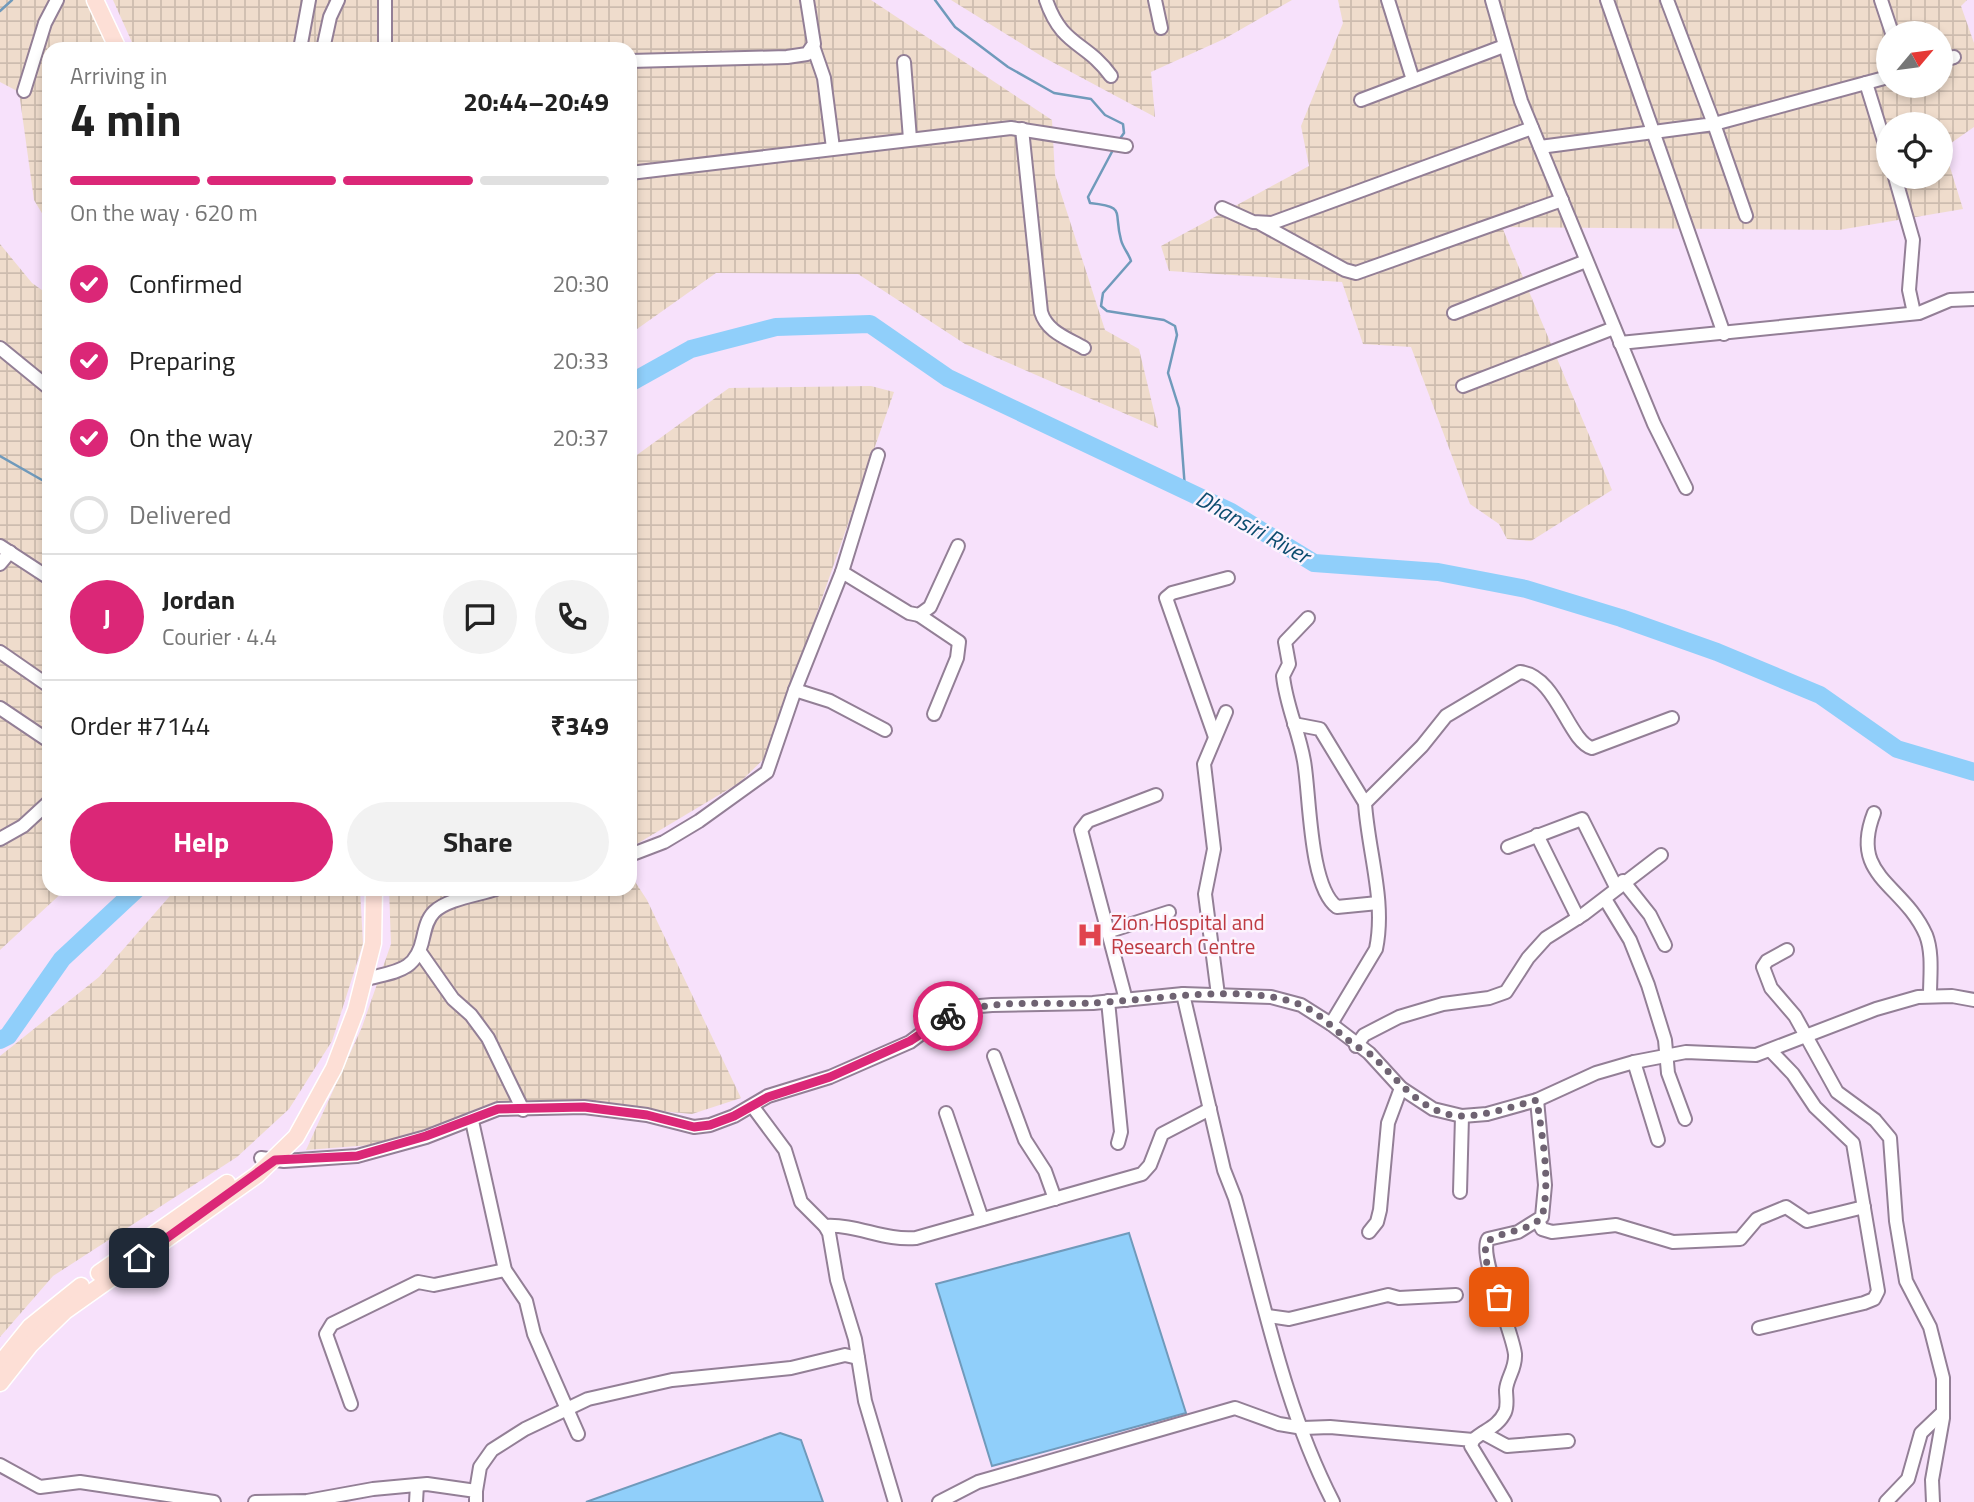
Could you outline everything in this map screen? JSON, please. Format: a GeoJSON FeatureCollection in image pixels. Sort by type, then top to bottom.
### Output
{"type":"FeatureCollection","features":[{"type":"Feature","properties":{"kind":"main road"},"geometry":{"type":"LineString","coordinates":[[94,0],[115,42]]}},
{"type":"Feature","properties":{"kind":"main road"},"geometry":{"type":"LineString","coordinates":[[0,1383],[30,1345],[65,1311],[268,1159],[339,1049],[366,979],[373,943],[374,896]]}},
{"type":"Feature","properties":{"kind":"main road"},"geometry":{"type":"LineString","coordinates":[[0,1364],[30,1327],[62,1299],[268,1159]]}},
{"type":"Feature","properties":{"kind":"street"},"geometry":{"type":"LineString","coordinates":[[24,91],[46,23],[57,0]]}},
{"type":"Feature","properties":{"kind":"street"},"geometry":{"type":"LineString","coordinates":[[301,42],[309,0]]}},
{"type":"Feature","properties":{"kind":"street"},"geometry":{"type":"LineString","coordinates":[[325,42],[330,17],[338,0]]}},
{"type":"Feature","properties":{"kind":"street"},"geometry":{"type":"LineString","coordinates":[[385,0],[385,42]]}},
{"type":"Feature","properties":{"kind":"street"},"geometry":{"type":"LineString","coordinates":[[807,0],[814,49],[824,78],[833,148]]}},
{"type":"Feature","properties":{"kind":"street"},"geometry":{"type":"LineString","coordinates":[[1046,0],[1060,32],[1093,54],[1111,76]]}},
{"type":"Feature","properties":{"kind":"street"},"geometry":{"type":"LineString","coordinates":[[1155,0],[1161,28]]}},
{"type":"Feature","properties":{"kind":"street"},"geometry":{"type":"LineString","coordinates":[[1388,0],[1413,80]]}},
{"type":"Feature","properties":{"kind":"street"},"geometry":{"type":"LineString","coordinates":[[1492,0],[1504,46],[1532,128],[1620,343],[1669,456],[1686,488]]}},
{"type":"Feature","properties":{"kind":"street"},"geometry":{"type":"LineString","coordinates":[[1607,0],[1724,334]]}},
{"type":"Feature","properties":{"kind":"street"},"geometry":{"type":"LineString","coordinates":[[1667,0],[1746,216]]}},
{"type":"Feature","properties":{"kind":"street"},"geometry":{"type":"LineString","coordinates":[[1881,0],[1888,21]]}},
{"type":"Feature","properties":{"kind":"street"},"geometry":{"type":"LineString","coordinates":[[1361,100],[1504,46]]}},
{"type":"Feature","properties":{"kind":"street"},"geometry":{"type":"LineString","coordinates":[[637,61],[787,57],[807,54],[814,49]]}},
{"type":"Feature","properties":{"kind":"street"},"geometry":{"type":"LineString","coordinates":[[904,62],[910,139]]}},
{"type":"Feature","properties":{"kind":"street"},"geometry":{"type":"LineString","coordinates":[[1540,147],[1714,124],[1876,80]]}},
{"type":"Feature","properties":{"kind":"street"},"geometry":{"type":"LineString","coordinates":[[1866,83],[1876,115]]}},
{"type":"Feature","properties":{"kind":"street"},"geometry":{"type":"LineString","coordinates":[[1261,224],[1285,219],[1532,128]]}},
{"type":"Feature","properties":{"kind":"street"},"geometry":{"type":"LineString","coordinates":[[637,172],[910,139],[1022,129],[1126,146]]}},
{"type":"Feature","properties":{"kind":"street"},"geometry":{"type":"LineString","coordinates":[[1022,129],[1041,312],[1044,322],[1054,331],[1084,348]]}},
{"type":"Feature","properties":{"kind":"street"},"geometry":{"type":"LineString","coordinates":[[1898,189],[1913,240],[1909,290],[1914,313]]}},
{"type":"Feature","properties":{"kind":"street"},"geometry":{"type":"LineString","coordinates":[[1222,208],[1261,224],[1345,271],[1356,272],[1562,200]]}},
{"type":"Feature","properties":{"kind":"street"},"geometry":{"type":"LineString","coordinates":[[1454,313],[1586,261]]}},
{"type":"Feature","properties":{"kind":"street"},"geometry":{"type":"LineString","coordinates":[[1620,343],[1914,313],[1950,300],[1974,299]]}},
{"type":"Feature","properties":{"kind":"street"},"geometry":{"type":"LineString","coordinates":[[1463,386],[1614,328]]}},
{"type":"Feature","properties":{"kind":"street"},"geometry":{"type":"LineString","coordinates":[[0,348],[42,382]]}},
{"type":"Feature","properties":{"kind":"street"},"geometry":{"type":"LineString","coordinates":[[637,852],[664,842],[687,828],[766,772],[842,572],[878,454]]}},
{"type":"Feature","properties":{"kind":"street"},"geometry":{"type":"LineString","coordinates":[[919,615],[930,607],[958,546]]}},
{"type":"Feature","properties":{"kind":"street"},"geometry":{"type":"LineString","coordinates":[[0,564],[5,549],[42,573]]}},
{"type":"Feature","properties":{"kind":"street"},"geometry":{"type":"LineString","coordinates":[[842,572],[909,613],[919,615],[956,637],[960,648],[934,714]]}},
{"type":"Feature","properties":{"kind":"street"},"geometry":{"type":"LineString","coordinates":[[1214,737],[1166,598],[1172,593],[1228,578]]}},
{"type":"Feature","properties":{"kind":"street"},"geometry":{"type":"LineString","coordinates":[[1308,618],[1285,642],[1289,664],[1283,676],[1284,691],[1304,760],[1318,867],[1329,900],[1341,908],[1378,903]]}},
{"type":"Feature","properties":{"kind":"street"},"geometry":{"type":"LineString","coordinates":[[0,652],[42,681]]}},
{"type":"Feature","properties":{"kind":"street"},"geometry":{"type":"LineString","coordinates":[[1365,803],[1432,736],[1446,716],[1520,671],[1527,673],[1550,693],[1581,742],[1591,748],[1672,718]]}},
{"type":"Feature","properties":{"kind":"street"},"geometry":{"type":"LineString","coordinates":[[795,691],[830,701],[886,730]]}},
{"type":"Feature","properties":{"kind":"street"},"geometry":{"type":"LineString","coordinates":[[0,708],[42,736]]}},
{"type":"Feature","properties":{"kind":"street"},"geometry":{"type":"LineString","coordinates":[[1218,995],[1205,894],[1214,849],[1204,764],[1226,712]]}},
{"type":"Feature","properties":{"kind":"street"},"geometry":{"type":"LineString","coordinates":[[1294,724],[1320,729],[1365,803],[1378,903],[1376,949],[1331,1024]]}},
{"type":"Feature","properties":{"kind":"street"},"geometry":{"type":"LineString","coordinates":[[1126,1000],[1110,931],[1081,830],[1088,821],[1156,795]]}},
{"type":"Feature","properties":{"kind":"street"},"geometry":{"type":"LineString","coordinates":[[0,839],[23,826],[42,808]]}},
{"type":"Feature","properties":{"kind":"street"},"geometry":{"type":"LineString","coordinates":[[1874,813],[1867,831],[1866,853],[1877,872],[1897,891],[1925,933],[1930,957],[1930,995]]}},
{"type":"Feature","properties":{"kind":"street"},"geometry":{"type":"LineString","coordinates":[[1508,847],[1582,820],[1620,884],[1650,915],[1665,945]]}},
{"type":"Feature","properties":{"kind":"street"},"geometry":{"type":"LineString","coordinates":[[1537,835],[1578,918]]}},
{"type":"Feature","properties":{"kind":"street"},"geometry":{"type":"LineString","coordinates":[[1356,1046],[1364,1035],[1399,1017],[1443,1004],[1489,998],[1506,992],[1536,948],[1661,855]]}},
{"type":"Feature","properties":{"kind":"street"},"geometry":{"type":"LineString","coordinates":[[366,979],[405,968],[420,952],[426,923],[434,911],[476,896]]}},
{"type":"Feature","properties":{"kind":"street"},"geometry":{"type":"LineString","coordinates":[[1605,899],[1641,964],[1657,1011],[1665,1040],[1665,1055],[1685,1119]]}},
{"type":"Feature","properties":{"kind":"street"},"geometry":{"type":"LineString","coordinates":[[1110,931],[1169,912]]}},
{"type":"Feature","properties":{"kind":"street"},"geometry":{"type":"LineString","coordinates":[[1787,950],[1767,961],[1763,967],[1775,994],[1788,1007],[1837,1092],[1875,1120],[1890,1139],[1896,1221],[1906,1281],[1930,1327],[1938,1349],[1943,1412],[1932,1480],[1933,1502]]}},
{"type":"Feature","properties":{"kind":"street"},"geometry":{"type":"LineString","coordinates":[[420,952],[453,999],[471,1015],[488,1038],[523,1110]]}},
{"type":"Feature","properties":{"kind":"street"},"geometry":{"type":"LineString","coordinates":[[1183,994],[1224,1170],[1289,1395],[1303,1428],[1305,1441],[1333,1502]]}},
{"type":"Feature","properties":{"kind":"street"},"geometry":{"type":"LineString","coordinates":[[268,1159],[357,1156],[472,1121],[498,1109],[584,1107],[647,1115],[694,1127],[710,1125],[768,1097],[830,1077],[910,1041],[942,1018],[968,1007],[1126,1000],[1183,994],[1271,997],[1301,1005],[1331,1024],[1356,1046],[1369,1052],[1401,1088],[1433,1108],[1462,1116],[1487,1114],[1537,1100],[1596,1073],[1634,1062],[1686,1052],[1756,1055],[1876,1009],[1930,995],[1974,1000]]}},
{"type":"Feature","properties":{"kind":"street"},"geometry":{"type":"LineString","coordinates":[[1108,1001],[1121,1132],[1118,1143]]}},
{"type":"Feature","properties":{"kind":"street"},"geometry":{"type":"LineString","coordinates":[[1759,1328],[1874,1299],[1878,1291],[1853,1143],[1815,1107],[1775,1049]]}},
{"type":"Feature","properties":{"kind":"street"},"geometry":{"type":"LineString","coordinates":[[995,1056],[1025,1140],[1045,1171],[1055,1199]]}},
{"type":"Feature","properties":{"kind":"street"},"geometry":{"type":"LineString","coordinates":[[1634,1062],[1658,1140]]}},
{"type":"Feature","properties":{"kind":"street"},"geometry":{"type":"LineString","coordinates":[[1369,1232],[1377,1222],[1380,1210],[1388,1123],[1401,1088]]}},
{"type":"Feature","properties":{"kind":"street"},"geometry":{"type":"LineString","coordinates":[[1505,1502],[1471,1446],[1505,1412],[1507,1384],[1515,1364],[1513,1342],[1487,1266],[1485,1245],[1494,1237],[1518,1232],[1538,1222],[1544,1210],[1545,1185],[1537,1100]]}},
{"type":"Feature","properties":{"kind":"street"},"geometry":{"type":"LineString","coordinates":[[752,1107],[785,1150],[801,1202],[825,1226],[858,1358],[865,1401],[895,1502]]}},
{"type":"Feature","properties":{"kind":"street"},"geometry":{"type":"LineString","coordinates":[[825,1226],[851,1227],[899,1240],[916,1238],[1142,1174],[1150,1166],[1162,1134],[1210,1109]]}},
{"type":"Feature","properties":{"kind":"street"},"geometry":{"type":"LineString","coordinates":[[946,1113],[982,1219]]}},
{"type":"Feature","properties":{"kind":"street"},"geometry":{"type":"LineString","coordinates":[[1460,1192],[1462,1116]]}},
{"type":"Feature","properties":{"kind":"street"},"geometry":{"type":"LineString","coordinates":[[472,1121],[505,1270],[526,1301],[534,1334],[578,1434]]}},
{"type":"Feature","properties":{"kind":"street"},"geometry":{"type":"LineString","coordinates":[[1538,1222],[1542,1229],[1552,1233],[1616,1226],[1674,1242],[1740,1239],[1757,1219],[1786,1207],[1807,1221],[1864,1206]]}},
{"type":"Feature","properties":{"kind":"street"},"geometry":{"type":"LineString","coordinates":[[351,1404],[329,1346],[327,1329],[331,1324],[418,1282],[434,1285],[505,1270]]}},
{"type":"Feature","properties":{"kind":"street"},"geometry":{"type":"LineString","coordinates":[[1268,1316],[1289,1319],[1388,1295],[1399,1298],[1456,1295]]}},
{"type":"Feature","properties":{"kind":"street"},"geometry":{"type":"LineString","coordinates":[[255,1502],[307,1501],[373,1489],[417,1485],[476,1496],[480,1467],[492,1450],[566,1409],[613,1392],[671,1380],[791,1368],[845,1355],[858,1358]]}},
{"type":"Feature","properties":{"kind":"street"},"geometry":{"type":"LineString","coordinates":[[939,1502],[978,1482],[1235,1408],[1279,1424],[1303,1428],[1330,1427],[1478,1437],[1507,1446],[1568,1441]]}},
{"type":"Feature","properties":{"kind":"street"},"geometry":{"type":"LineString","coordinates":[[1886,1502],[1908,1479],[1921,1433],[1943,1412]]}},
{"type":"Feature","properties":{"kind":"street"},"geometry":{"type":"LineString","coordinates":[[0,1465],[40,1486],[80,1482],[214,1502]]}},
{"type":"Feature","properties":{"kind":"street"},"geometry":{"type":"LineString","coordinates":[[416,1502],[417,1485]]}},
{"type":"Feature","properties":{"kind":"shaded area"},"geometry":{"type":"Polygon","coordinates":[[[0,0],[87,0],[107,42],[42,42],[42,213],[34,200],[19,92],[0,82],[0,0]]]}},
{"type":"Feature","properties":{"kind":"shaded area"},"geometry":{"type":"Polygon","coordinates":[[[113,0],[871,0],[1052,120],[1055,175],[1105,330],[1139,349],[1158,428],[965,344],[858,274],[716,273],[637,329],[637,42],[132,42],[113,0]]]}},
{"type":"Feature","properties":{"kind":"shaded area"},"geometry":{"type":"Polygon","coordinates":[[[951,0],[1292,0],[1224,39],[1151,72],[1155,117],[1043,57],[951,0]]]}},
{"type":"Feature","properties":{"kind":"shaded area"},"geometry":{"type":"Polygon","coordinates":[[[1338,0],[1967,0],[1961,6],[1974,43],[1974,127],[1953,142],[1953,112],[1876,112],[1876,189],[1953,189],[1953,177],[1963,209],[1839,230],[1502,227],[1612,490],[1531,541],[1507,539],[1499,524],[1470,504],[1411,347],[1363,344],[1342,282],[1169,271],[1161,246],[1309,166],[1301,126],[1343,23],[1338,0]]]}},
{"type":"Feature","properties":{"kind":"shaded area"},"geometry":{"type":"Polygon","coordinates":[[[0,244],[32,283],[42,290],[42,896],[58,896],[0,950],[0,244]]]}},
{"type":"Feature","properties":{"kind":"shaded area"},"geometry":{"type":"Polygon","coordinates":[[[871,386],[894,392],[767,756],[739,783],[637,844],[637,455],[729,388],[871,386]]]}},
{"type":"Feature","properties":{"kind":"shaded area"},"geometry":{"type":"Polygon","coordinates":[[[637,885],[647,900],[741,1098],[692,1114],[586,1104],[497,1104],[384,1144],[306,1150],[362,1027],[391,944],[389,896],[637,896],[637,885]]]}},
{"type":"Feature","properties":{"kind":"shaded area"},"geometry":{"type":"Polygon","coordinates":[[[170,896],[360,896],[363,944],[332,1041],[289,1109],[237,1157],[53,1276],[0,1337],[0,1056],[99,977],[170,896]]]}},
{"type":"Feature","properties":{"kind":"water"},"geometry":{"type":"Polygon","coordinates":[[[1129,1233],[1186,1413],[992,1466],[936,1284],[1129,1233]]]}},
{"type":"Feature","properties":{"kind":"water"},"geometry":{"type":"Polygon","coordinates":[[[780,1433],[801,1440],[823,1502],[586,1502],[780,1433]]]}},
{"type":"Feature","properties":{"kind":"waterway"},"geometry":{"type":"LineString","coordinates":[[0,11],[12,0]]}},
{"type":"Feature","properties":{"kind":"waterway"},"geometry":{"type":"LineString","coordinates":[[935,0],[955,27],[1008,67],[1054,93],[1091,99],[1105,115],[1123,124],[1124,133],[1119,140]]}},
{"type":"Feature","properties":{"kind":"waterway"},"geometry":{"type":"LineString","coordinates":[[1114,148],[1088,197],[1090,203],[1114,209],[1121,240],[1131,261],[1103,293],[1101,306],[1107,311],[1164,320],[1175,326],[1177,335],[1168,373],[1179,408],[1185,489]]}},
{"type":"Feature","properties":{"kind":"waterway","name":"Dhansiri River"},"geometry":{"type":"LineString","coordinates":[[637,379],[691,349],[776,327],[870,324],[948,378],[1231,512],[1314,563],[1438,572],[1526,589],[1621,618],[1717,652],[1820,695],[1897,749],[1974,772]]}},
{"type":"Feature","properties":{"kind":"waterway"},"geometry":{"type":"LineString","coordinates":[[0,456],[42,480]]}},
{"type":"Feature","properties":{"kind":"waterway","name":"Dhansiri River"},"geometry":{"type":"LineString","coordinates":[[0,1040],[8,1036],[62,959],[130,896]]}},
{"type":"Feature","properties":{"kind":"way so far"},"geometry":{"type":"LineString","coordinates":[[948,1016],[968,1007],[992,1005],[1093,1003],[1183,994],[1271,997],[1301,1005],[1334,1026],[1356,1046],[1369,1052],[1401,1088],[1433,1108],[1462,1116],[1487,1114],[1537,1100],[1542,1137],[1544,1210],[1538,1222],[1518,1232],[1494,1237],[1485,1245],[1487,1266],[1499,1297]]}},
{"type":"Feature","properties":{"kind":"place","name":"Zion Hospital and Research Centre"},"geometry":{"type":"Point","coordinates":[1090,935]}},
{"type":"Feature","properties":{"kind":"route"},"geometry":{"type":"LineString","coordinates":[[139,1258],[275,1160],[357,1156],[472,1121],[498,1109],[584,1107],[647,1115],[694,1127],[710,1125],[734,1116],[768,1097],[830,1077],[910,1041],[948,1016]]}}]}
